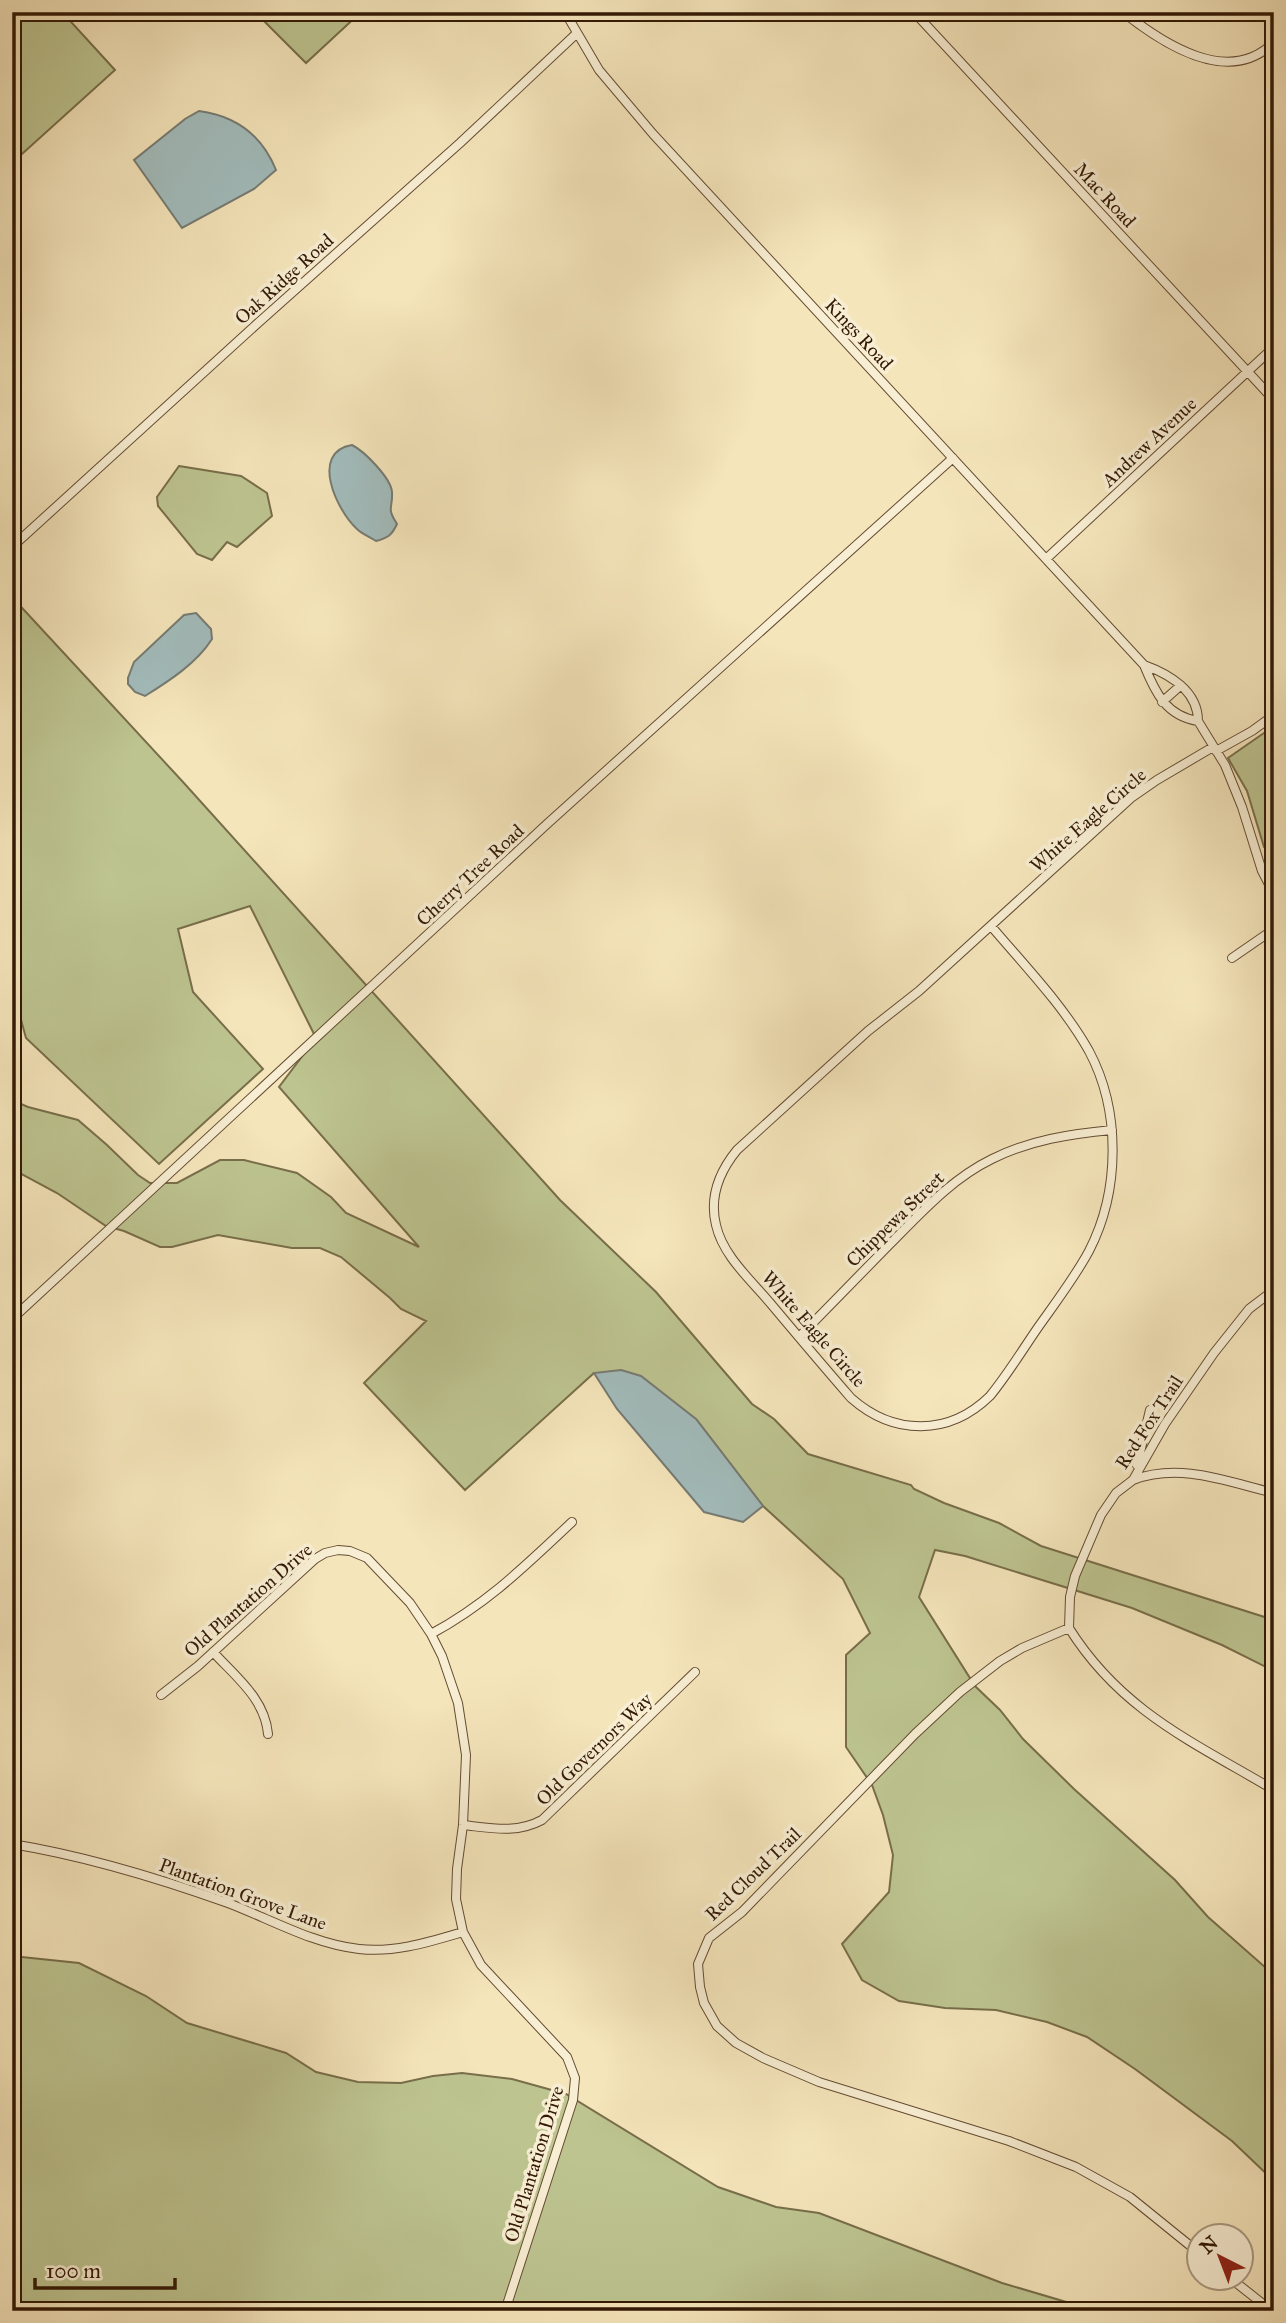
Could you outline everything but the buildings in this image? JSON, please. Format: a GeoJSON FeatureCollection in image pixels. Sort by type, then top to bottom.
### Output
{"type":"FeatureCollection","features":[{"type":"Feature","properties":{"kind":"street","name":"Kings Road"},"geometry":{"type":"LineString","coordinates":[[565,12],[599,70],[626,104],[1144,665],[1162,702]]}},
{"type":"Feature","properties":{"kind":"street","name":"Mac Road"},"geometry":{"type":"LineString","coordinates":[[914,12],[1274,400]]}},
{"type":"Feature","properties":{"kind":"street"},"geometry":{"type":"LineString","coordinates":[[1123,12],[1170,43],[1206,60],[1242,60],[1259,54],[1274,42]]}},
{"type":"Feature","properties":{"kind":"street","name":"Oak Ridge Road"},"geometry":{"type":"LineString","coordinates":[[12,547],[460,143],[576,34]]}},
{"type":"Feature","properties":{"kind":"street","name":"Andrew Avenue"},"geometry":{"type":"LineString","coordinates":[[1046,559],[1274,347]]}},
{"type":"Feature","properties":{"kind":"street","name":"Cherry Tree Road"},"geometry":{"type":"LineString","coordinates":[[12,1319],[577,797],[953,458]]}},
{"type":"Feature","properties":{"kind":"street","name":"Kings Road"},"geometry":{"type":"LineString","coordinates":[[1144,665],[1163,672],[1180,686],[1198,707],[1198,721],[1225,765],[1242,807],[1262,872],[1274,894]]}},
{"type":"Feature","properties":{"kind":"street"},"geometry":{"type":"LineString","coordinates":[[1180,686],[1162,702],[1172,713],[1198,721]]}},
{"type":"Feature","properties":{"kind":"street","name":"White Eagle Circle"},"geometry":{"type":"LineString","coordinates":[[990,926],[1058,1004],[1075,1028],[1098,1071],[1107,1099],[1112,1130],[1112,1164],[1108,1193],[1099,1228],[1090,1249],[998,1387],[974,1410],[954,1420],[933,1426],[903,1425],[889,1422],[869,1412],[851,1398],[729,1254],[720,1240],[713,1208],[721,1172],[737,1150],[1131,799],[1157,780],[1252,731],[1274,715]]}},
{"type":"Feature","properties":{"kind":"street"},"geometry":{"type":"LineString","coordinates":[[1232,958],[1274,929]]}},
{"type":"Feature","properties":{"kind":"street","name":"Chippewa Street"},"geometry":{"type":"LineString","coordinates":[[799,1337],[934,1200],[969,1172],[1000,1155],[1036,1142],[1073,1134],[1112,1130]]}},
{"type":"Feature","properties":{"kind":"street","name":"Red Fox Trail"},"geometry":{"type":"LineString","coordinates":[[1069,1628],[1070,1597],[1079,1562],[1110,1502],[1133,1480],[1165,1424],[1214,1353],[1249,1309],[1274,1290]]}},
{"type":"Feature","properties":{"kind":"street"},"geometry":{"type":"LineString","coordinates":[[1133,1480],[1150,1410]]}},
{"type":"Feature","properties":{"kind":"street"},"geometry":{"type":"LineString","coordinates":[[1133,1480],[1154,1473],[1185,1472],[1274,1493]]}},
{"type":"Feature","properties":{"kind":"street"},"geometry":{"type":"LineString","coordinates":[[431,1634],[467,1613],[507,1584],[572,1522]]}},
{"type":"Feature","properties":{"kind":"street","name":"Old Plantation Drive"},"geometry":{"type":"LineString","coordinates":[[161,1695],[213,1652],[315,1559],[338,1550],[350,1550],[367,1558],[410,1603],[431,1634],[451,1677],[463,1728],[466,1768],[456,1899],[463,1932],[481,1965],[567,2057],[575,2078],[570,2111],[505,2311]]}},
{"type":"Feature","properties":{"kind":"street"},"geometry":{"type":"LineString","coordinates":[[1069,1628],[1097,1668],[1137,1706],[1186,1740],[1274,1790]]}},
{"type":"Feature","properties":{"kind":"street","name":"Red Cloud Trail"},"geometry":{"type":"LineString","coordinates":[[1069,1628],[1034,1642],[1000,1661],[960,1692],[915,1734],[742,1912],[709,1938],[698,1964],[700,1987],[717,2026],[736,2043],[763,2058],[819,2082],[1005,2140],[1076,2167],[1130,2197],[1184,2240]]}},
{"type":"Feature","properties":{"kind":"street"},"geometry":{"type":"LineString","coordinates":[[213,1652],[255,1698],[266,1719],[268,1734]]}},
{"type":"Feature","properties":{"kind":"street","name":"Old Governors Way"},"geometry":{"type":"LineString","coordinates":[[463,1825],[513,1830],[523,1829],[542,1820],[695,1672]]}},
{"type":"Feature","properties":{"kind":"street","name":"Plantation Grove Lane"},"geometry":{"type":"LineString","coordinates":[[12,1844],[61,1853],[159,1880],[344,1947],[380,1950],[402,1948],[463,1932]]}},
{"type":"Feature","properties":{"kind":"street"},"geometry":{"type":"LineString","coordinates":[[1249,2292],[1272,2311]]}},
{"type":"Feature","properties":{"kind":"green space"},"geometry":{"type":"Polygon","coordinates":[[[12,12],[62,12],[115,70],[12,163],[12,97],[16,95],[12,90],[12,12]]]}},
{"type":"Feature","properties":{"kind":"green space"},"geometry":{"type":"Polygon","coordinates":[[[255,12],[361,12],[306,63],[255,12]]]}},
{"type":"Feature","properties":{"kind":"green space"},"geometry":{"type":"Polygon","coordinates":[[[179,466],[241,476],[267,493],[272,516],[237,547],[227,542],[212,560],[197,554],[158,506],[157,497],[179,466]]]}},
{"type":"Feature","properties":{"kind":"green space"},"geometry":{"type":"Polygon","coordinates":[[[12,597],[183,782],[560,1200],[656,1292],[752,1404],[774,1419],[808,1454],[911,1485],[944,1503],[999,1523],[1041,1546],[1274,1620],[1274,1671],[1222,1645],[1132,1608],[965,1556],[935,1550],[919,1597],[975,1686],[1000,1710],[1023,1739],[1175,1880],[1208,1917],[1274,1975],[1274,2181],[1232,2141],[1087,2037],[1047,2022],[996,2010],[945,2008],[899,2001],[862,1980],[842,1944],[889,1892],[893,1855],[872,1785],[846,1747],[846,1655],[870,1633],[843,1579],[763,1506],[696,1419],[594,1373],[465,1490],[364,1383],[426,1321],[401,1309],[341,1257],[320,1248],[292,1248],[218,1235],[172,1247],[160,1247],[106,1226],[57,1193],[12,1169],[12,1100],[78,1120],[150,1183],[177,1183],[220,1160],[244,1160],[297,1173],[331,1197],[346,1213],[419,1247],[279,1087],[316,1038],[250,906],[178,929],[193,992],[263,1069],[159,1164],[26,1038],[12,987],[12,597]]]}},
{"type":"Feature","properties":{"kind":"green space"},"geometry":{"type":"Polygon","coordinates":[[[1274,726],[1274,850],[1264,847],[1247,791],[1228,758],[1274,726]]]}},
{"type":"Feature","properties":{"kind":"green space"},"geometry":{"type":"Polygon","coordinates":[[[12,1956],[79,1963],[146,1996],[187,2023],[286,2053],[316,2072],[358,2082],[401,2083],[462,2073],[512,2079],[566,2094],[718,2187],[776,2207],[819,2213],[1002,2283],[1073,2304],[1084,2311],[12,2311],[12,1956]]]}},
{"type":"Feature","properties":{"kind":"water"},"geometry":{"type":"Polygon","coordinates":[[[199,111],[225,117],[246,129],[263,147],[276,170],[254,189],[182,228],[134,160],[199,111]]]}},
{"type":"Feature","properties":{"kind":"water"},"geometry":{"type":"Polygon","coordinates":[[[352,445],[376,466],[390,486],[391,511],[397,524],[384,539],[376,541],[359,531],[349,521],[335,496],[329,470],[332,459],[339,450],[352,445]]]}},
{"type":"Feature","properties":{"kind":"water"},"geometry":{"type":"Polygon","coordinates":[[[196,613],[211,629],[212,639],[206,648],[182,671],[145,696],[135,692],[128,684],[134,662],[184,615],[196,613]]]}},
{"type":"Feature","properties":{"kind":"water"},"geometry":{"type":"Polygon","coordinates":[[[621,1370],[641,1376],[696,1419],[763,1506],[743,1522],[704,1512],[617,1409],[594,1373],[621,1370]]]}}]}
